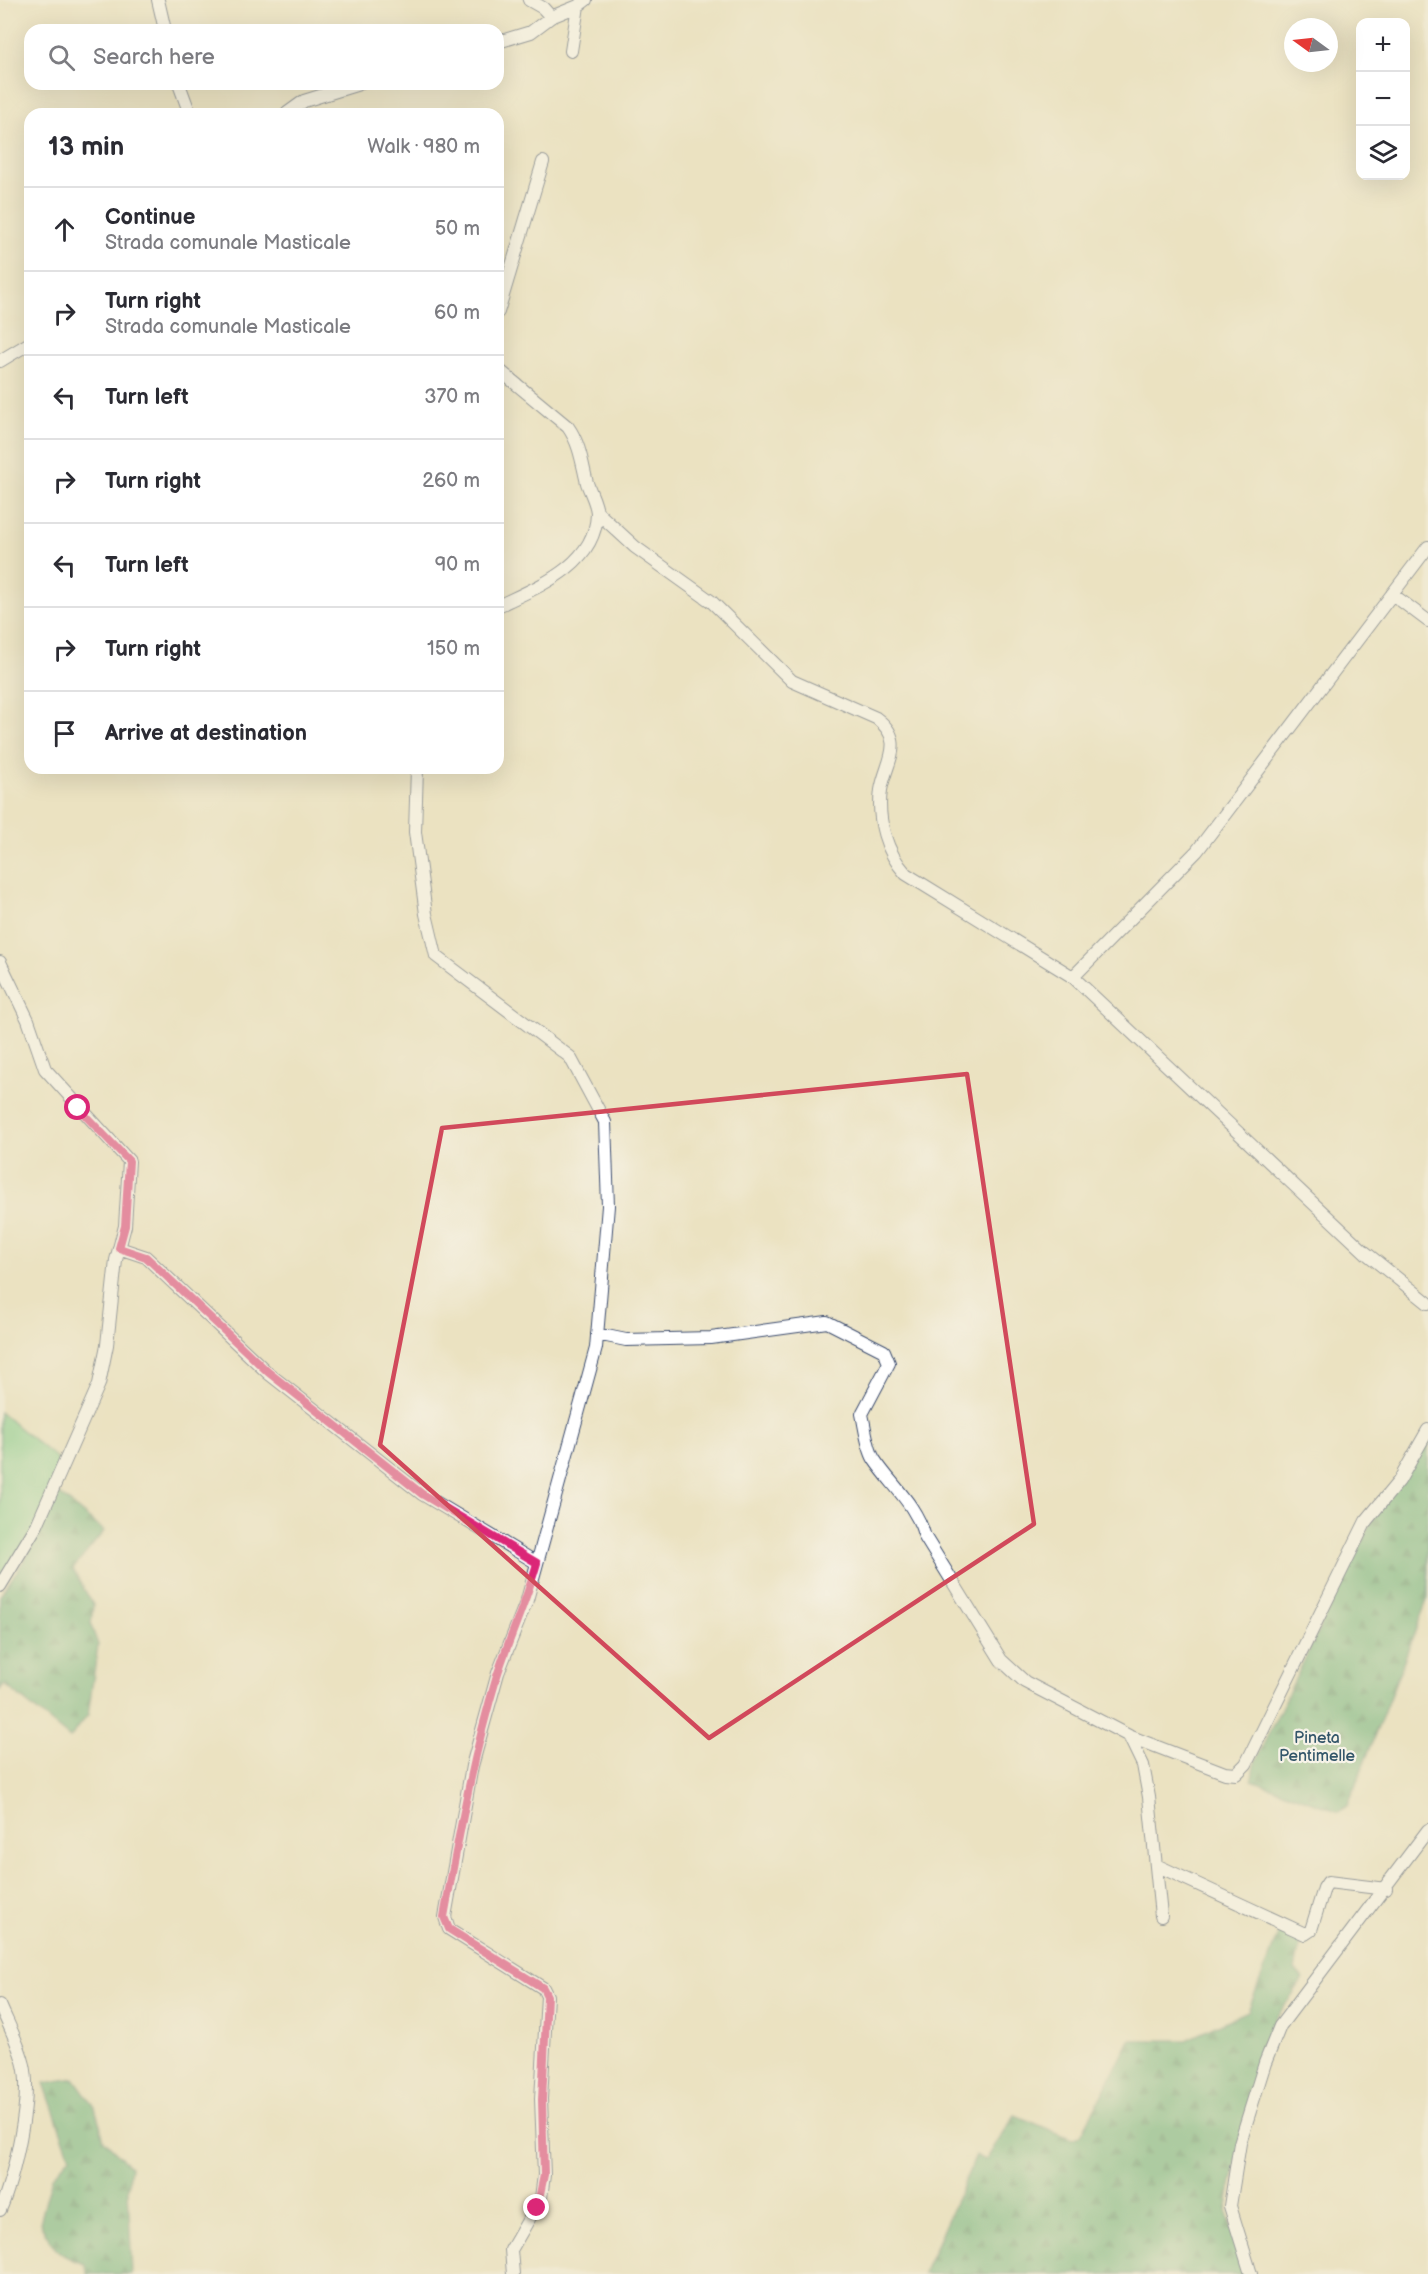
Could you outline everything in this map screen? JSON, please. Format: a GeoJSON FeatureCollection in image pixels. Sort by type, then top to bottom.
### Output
{"type":"FeatureCollection","features":[{"type":"Feature","properties":{"kind":"street"},"geometry":{"type":"LineString","coordinates":[[158,0],[164,24]]}},
{"type":"Feature","properties":{"kind":"street"},"geometry":{"type":"LineString","coordinates":[[529,0],[551,16]]}},
{"type":"Feature","properties":{"kind":"street"},"geometry":{"type":"LineString","coordinates":[[504,40],[531,32],[551,16],[582,3]]}},
{"type":"Feature","properties":{"kind":"street"},"geometry":{"type":"LineString","coordinates":[[571,51],[582,3]]}},
{"type":"Feature","properties":{"kind":"street"},"geometry":{"type":"LineString","coordinates":[[181,90],[188,108]]}},
{"type":"Feature","properties":{"kind":"street"},"geometry":{"type":"LineString","coordinates":[[294,108],[304,101],[340,90]]}},
{"type":"Feature","properties":{"kind":"street"},"geometry":{"type":"LineString","coordinates":[[504,292],[543,162]]}},
{"type":"Feature","properties":{"kind":"street"},"geometry":{"type":"LineString","coordinates":[[0,361],[24,347]]}},
{"type":"Feature","properties":{"kind":"street"},"geometry":{"type":"LineString","coordinates":[[504,374],[568,427],[576,438],[597,512],[635,547],[712,602],[792,681],[876,718],[886,726],[892,737],[891,755],[881,789],[881,806],[887,845],[894,861],[906,874],[1073,977],[1366,1253],[1428,1303]]}},
{"type":"Feature","properties":{"kind":"street"},"geometry":{"type":"LineString","coordinates":[[504,603],[545,584],[571,566],[586,546],[597,512]]}},
{"type":"Feature","properties":{"kind":"street"},"geometry":{"type":"LineString","coordinates":[[1073,977],[1197,851],[1428,547]]}},
{"type":"Feature","properties":{"kind":"street"},"geometry":{"type":"LineString","coordinates":[[1392,594],[1428,621]]}},
{"type":"Feature","properties":{"kind":"street"},"geometry":{"type":"LineString","coordinates":[[417,774],[414,832],[426,914],[436,956],[570,1057],[605,1122],[608,1206],[596,1348],[527,1600],[498,1673],[472,1766],[444,1917],[449,1929],[543,1988],[547,1996],[542,2100],[544,2175],[541,2198],[511,2250],[513,2274]]}},
{"type":"Feature","properties":{"kind":"street"},"geometry":{"type":"LineString","coordinates":[[0,962],[28,1020],[45,1069],[129,1161],[125,1226],[119,1248],[107,1345],[99,1384],[38,1525],[0,1586]]}},
{"type":"Feature","properties":{"kind":"street"},"geometry":{"type":"LineString","coordinates":[[119,1248],[146,1257],[268,1372],[422,1494],[537,1563]]}},
{"type":"Feature","properties":{"kind":"street"},"geometry":{"type":"LineString","coordinates":[[597,1334],[626,1340],[711,1338],[827,1322],[884,1351],[889,1363],[862,1414],[873,1457],[915,1510],[925,1537],[1001,1660],[1025,1682],[1129,1736],[1225,1773],[1236,1774],[1245,1764],[1366,1521],[1399,1481],[1428,1430]]}},
{"type":"Feature","properties":{"kind":"street"},"geometry":{"type":"LineString","coordinates":[[1129,1736],[1143,1765],[1161,1916]]}},
{"type":"Feature","properties":{"kind":"street"},"geometry":{"type":"LineString","coordinates":[[1251,2274],[1230,2206],[1240,2143],[1265,2063],[1280,2026],[1428,1830]]}},
{"type":"Feature","properties":{"kind":"street"},"geometry":{"type":"LineString","coordinates":[[1156,1865],[1305,1934],[1311,1930],[1328,1882],[1386,1888]]}},
{"type":"Feature","properties":{"kind":"street"},"geometry":{"type":"LineString","coordinates":[[0,2005],[24,2065],[26,2082],[15,2165],[0,2210]]}},
{"type":"Feature","properties":{"kind":"highlighted area"},"geometry":{"type":"Polygon","coordinates":[[[967,1074],[1034,1524],[709,1738],[380,1445],[442,1128],[967,1074]]]}},
{"type":"Feature","properties":{"kind":"green space"},"geometry":{"type":"Polygon","coordinates":[[[0,1412],[62,1463],[38,1524],[0,1584],[0,1412]]]}},
{"type":"Feature","properties":{"kind":"green space","name":"Pineta Pentimelle"},"geometry":{"type":"Polygon","coordinates":[[[1428,1437],[1428,1598],[1348,1805],[1339,1812],[1252,1780],[1254,1764],[1370,1524],[1428,1437]]]}},
{"type":"Feature","properties":{"kind":"green space"},"geometry":{"type":"Polygon","coordinates":[[[57,1492],[104,1531],[73,1569],[93,1605],[91,1625],[98,1645],[88,1715],[70,1738],[4,1684],[0,1690],[0,1596],[29,1553],[57,1492]]]}},
{"type":"Feature","properties":{"kind":"green space"},"geometry":{"type":"Polygon","coordinates":[[[1280,1929],[1301,1938],[1295,1970],[1303,1979],[1276,2018],[1252,2086],[1226,2210],[1245,2274],[923,2274],[976,2156],[986,2160],[1015,2115],[1072,2139],[1081,2135],[1130,2040],[1186,2040],[1248,2011],[1280,1929]]]}},
{"type":"Feature","properties":{"kind":"green space"},"geometry":{"type":"Polygon","coordinates":[[[74,2078],[95,2107],[104,2140],[131,2167],[128,2189],[132,2274],[88,2274],[85,2264],[68,2258],[57,2250],[40,2223],[52,2177],[70,2157],[44,2083],[74,2078]]]}},
{"type":"Feature","properties":{"kind":"route"},"geometry":{"type":"LineString","coordinates":[[78,1108],[129,1161],[125,1226],[119,1248],[146,1257],[268,1372],[422,1494],[537,1563],[527,1600],[498,1673],[472,1766],[444,1917],[449,1929],[543,1988],[547,1996],[542,2100],[544,2175],[541,2198],[537,2208]]}}]}
